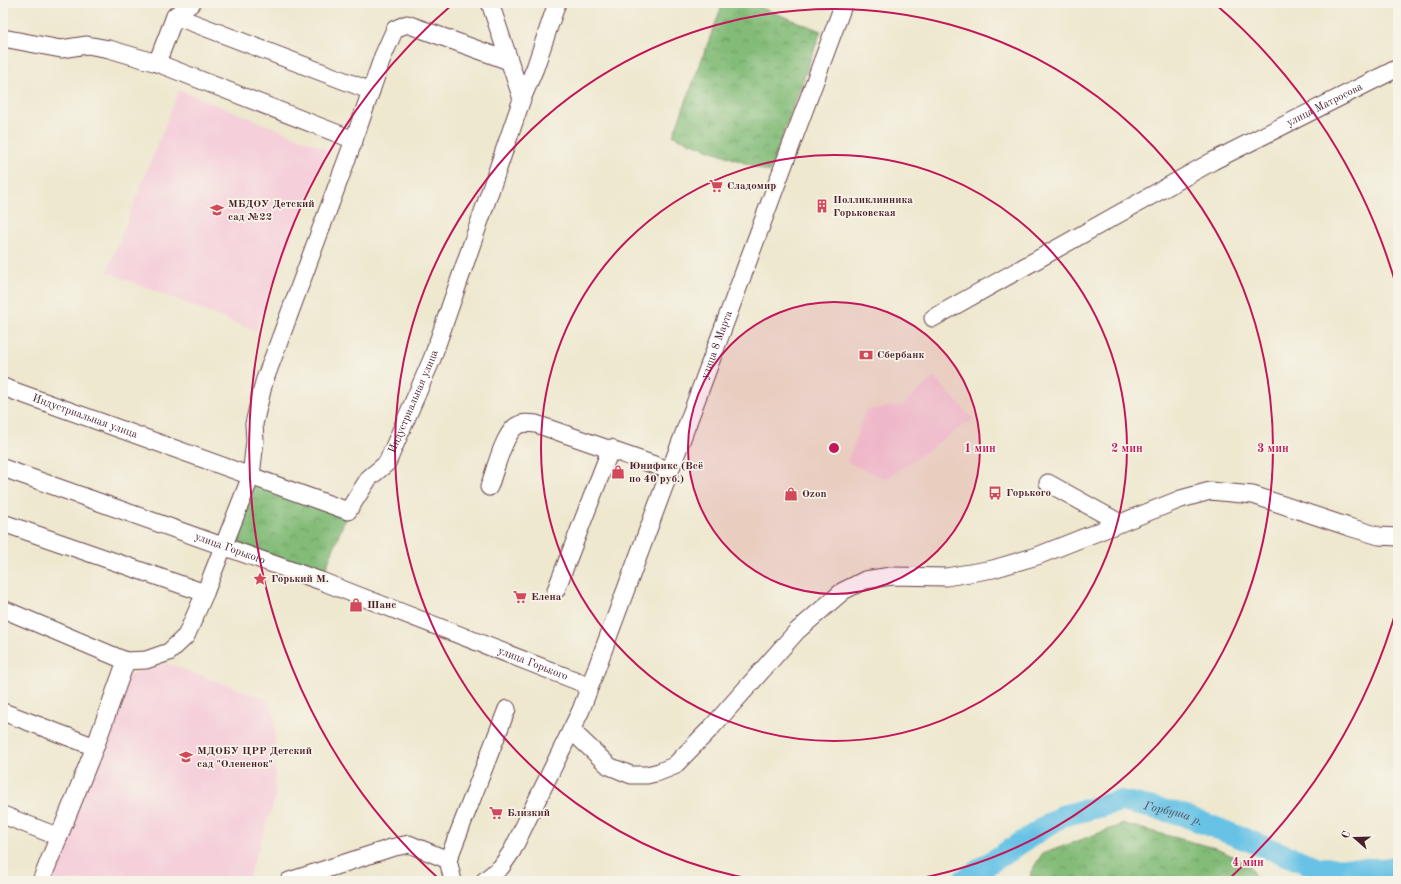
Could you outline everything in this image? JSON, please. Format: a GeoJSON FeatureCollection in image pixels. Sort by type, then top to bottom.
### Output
{"type":"FeatureCollection","features":[{"type":"Feature","properties":{"kind":"street"},"geometry":{"type":"LineString","coordinates":[[157,63],[175,16],[192,3]]}},
{"type":"Feature","properties":{"kind":"street"},"geometry":{"type":"LineString","coordinates":[[490,3],[522,99]]}},
{"type":"Feature","properties":{"kind":"street"},"geometry":{"type":"LineString","coordinates":[[522,99],[535,68],[557,3]]}},
{"type":"Feature","properties":{"kind":"street","name":"улица 8 Марта"},"geometry":{"type":"LineString","coordinates":[[484,881],[501,867],[512,851],[572,731],[844,3]]}},
{"type":"Feature","properties":{"kind":"street"},"geometry":{"type":"LineString","coordinates":[[175,16],[371,91]]}},
{"type":"Feature","properties":{"kind":"street"},"geometry":{"type":"LineString","coordinates":[[3,609],[126,661],[146,660],[169,652],[186,636],[225,547],[251,476],[255,441],[254,424],[264,382],[354,140],[383,56],[395,29],[407,24],[509,61]]}},
{"type":"Feature","properties":{"kind":"street"},"geometry":{"type":"LineString","coordinates":[[3,38],[61,49],[87,45],[109,49],[157,63],[354,140]]}},
{"type":"Feature","properties":{"kind":"street","name":"улица Матросова"},"geometry":{"type":"LineString","coordinates":[[934,318],[1251,141],[1398,68]]}},
{"type":"Feature","properties":{"kind":"street","name":"Индустриальная улица"},"geometry":{"type":"LineString","coordinates":[[3,387],[348,511],[369,478],[387,463],[432,359],[522,99]]}},
{"type":"Feature","properties":{"kind":"street"},"geometry":{"type":"LineString","coordinates":[[489,487],[508,437],[516,426],[525,422],[536,424],[611,448],[669,470]]}},
{"type":"Feature","properties":{"kind":"street"},"geometry":{"type":"LineString","coordinates":[[556,590],[611,448]]}},
{"type":"Feature","properties":{"kind":"street","name":"улица Горького"},"geometry":{"type":"LineString","coordinates":[[3,468],[321,581],[590,686]]}},
{"type":"Feature","properties":{"kind":"street"},"geometry":{"type":"LineString","coordinates":[[1048,483],[1120,523]]}},
{"type":"Feature","properties":{"kind":"street"},"geometry":{"type":"LineString","coordinates":[[572,731],[609,766],[631,775],[647,775],[659,772],[674,766],[712,728],[797,631],[843,591],[865,580],[891,576],[946,577],[992,569],[1037,556],[1181,499],[1210,491],[1253,495],[1380,536],[1398,537]]}},
{"type":"Feature","properties":{"kind":"street"},"geometry":{"type":"LineString","coordinates":[[3,523],[205,593]]}},
{"type":"Feature","properties":{"kind":"street"},"geometry":{"type":"LineString","coordinates":[[41,881],[95,747],[126,661]]}},
{"type":"Feature","properties":{"kind":"street"},"geometry":{"type":"LineString","coordinates":[[453,881],[448,860],[507,709]]}},
{"type":"Feature","properties":{"kind":"street"},"geometry":{"type":"LineString","coordinates":[[3,712],[95,747]]}},
{"type":"Feature","properties":{"kind":"street"},"geometry":{"type":"LineString","coordinates":[[3,815],[59,837]]}},
{"type":"Feature","properties":{"kind":"street"},"geometry":{"type":"LineString","coordinates":[[289,881],[391,848],[409,844],[448,860]]}},
{"type":"Feature","properties":{"kind":"shaded area","name":"МБДОУ Детский сад №22"},"geometry":{"type":"Polygon","coordinates":[[[179,90],[327,149],[255,331],[107,272],[179,90]]]}},
{"type":"Feature","properties":{"kind":"shaded area"},"geometry":{"type":"Polygon","coordinates":[[[934,377],[973,419],[886,479],[847,462],[866,410],[903,405],[934,377]]]}},
{"type":"Feature","properties":{"kind":"shaded area","name":"МДОБУ ЦРР Детский сад \"Олененок\""},"geometry":{"type":"Polygon","coordinates":[[[166,663],[267,699],[275,715],[275,800],[247,881],[51,881],[127,676],[166,663]]]}},
{"type":"Feature","properties":{"kind":"green space"},"geometry":{"type":"Polygon","coordinates":[[[723,3],[749,3],[821,31],[769,172],[673,136],[723,3]]]}},
{"type":"Feature","properties":{"kind":"green space"},"geometry":{"type":"Polygon","coordinates":[[[251,476],[348,511],[321,581],[225,547],[251,476]]]}},
{"type":"Feature","properties":{"kind":"green space"},"geometry":{"type":"Polygon","coordinates":[[[1124,824],[1219,849],[1250,866],[1257,881],[1030,881],[1031,872],[1042,854],[1124,824]]]}},
{"type":"Feature","properties":{"kind":"waterway","name":"Горбуша р."},"geometry":{"type":"LineString","coordinates":[[962,881],[1062,816],[1121,801],[1180,814],[1319,868],[1382,869],[1398,867]]}},
{"type":"Feature","properties":{"kind":"place","name":"Сладомир"},"geometry":{"type":"Point","coordinates":[716,186]}},
{"type":"Feature","properties":{"kind":"place","name":"Полликлинника Горьковская"},"geometry":{"type":"Point","coordinates":[822,206]}},
{"type":"Feature","properties":{"kind":"place","name":"МБДОУ Детский сад №22"},"geometry":{"type":"Point","coordinates":[217,210]}},
{"type":"Feature","properties":{"kind":"place","name":"Сбербанк"},"geometry":{"type":"Point","coordinates":[866,355]}},
{"type":"Feature","properties":{"kind":"place","name":"Юнификс (Всё по 40 руб.)"},"geometry":{"type":"Point","coordinates":[618,472]}},
{"type":"Feature","properties":{"kind":"place","name":"Горького"},"geometry":{"type":"Point","coordinates":[995,493]}},
{"type":"Feature","properties":{"kind":"place","name":"Ozon"},"geometry":{"type":"Point","coordinates":[791,494]}},
{"type":"Feature","properties":{"kind":"place","name":"Горький М."},"geometry":{"type":"Point","coordinates":[260,579]}},
{"type":"Feature","properties":{"kind":"place","name":"Елена"},"geometry":{"type":"Point","coordinates":[520,597]}},
{"type":"Feature","properties":{"kind":"place","name":"Шанс"},"geometry":{"type":"Point","coordinates":[356,605]}},
{"type":"Feature","properties":{"kind":"place","name":"МДОБУ ЦРР Детский сад \"Олененок\""},"geometry":{"type":"Point","coordinates":[186,757]}},
{"type":"Feature","properties":{"kind":"place","name":"Близкий"},"geometry":{"type":"Point","coordinates":[496,813]}}]}
